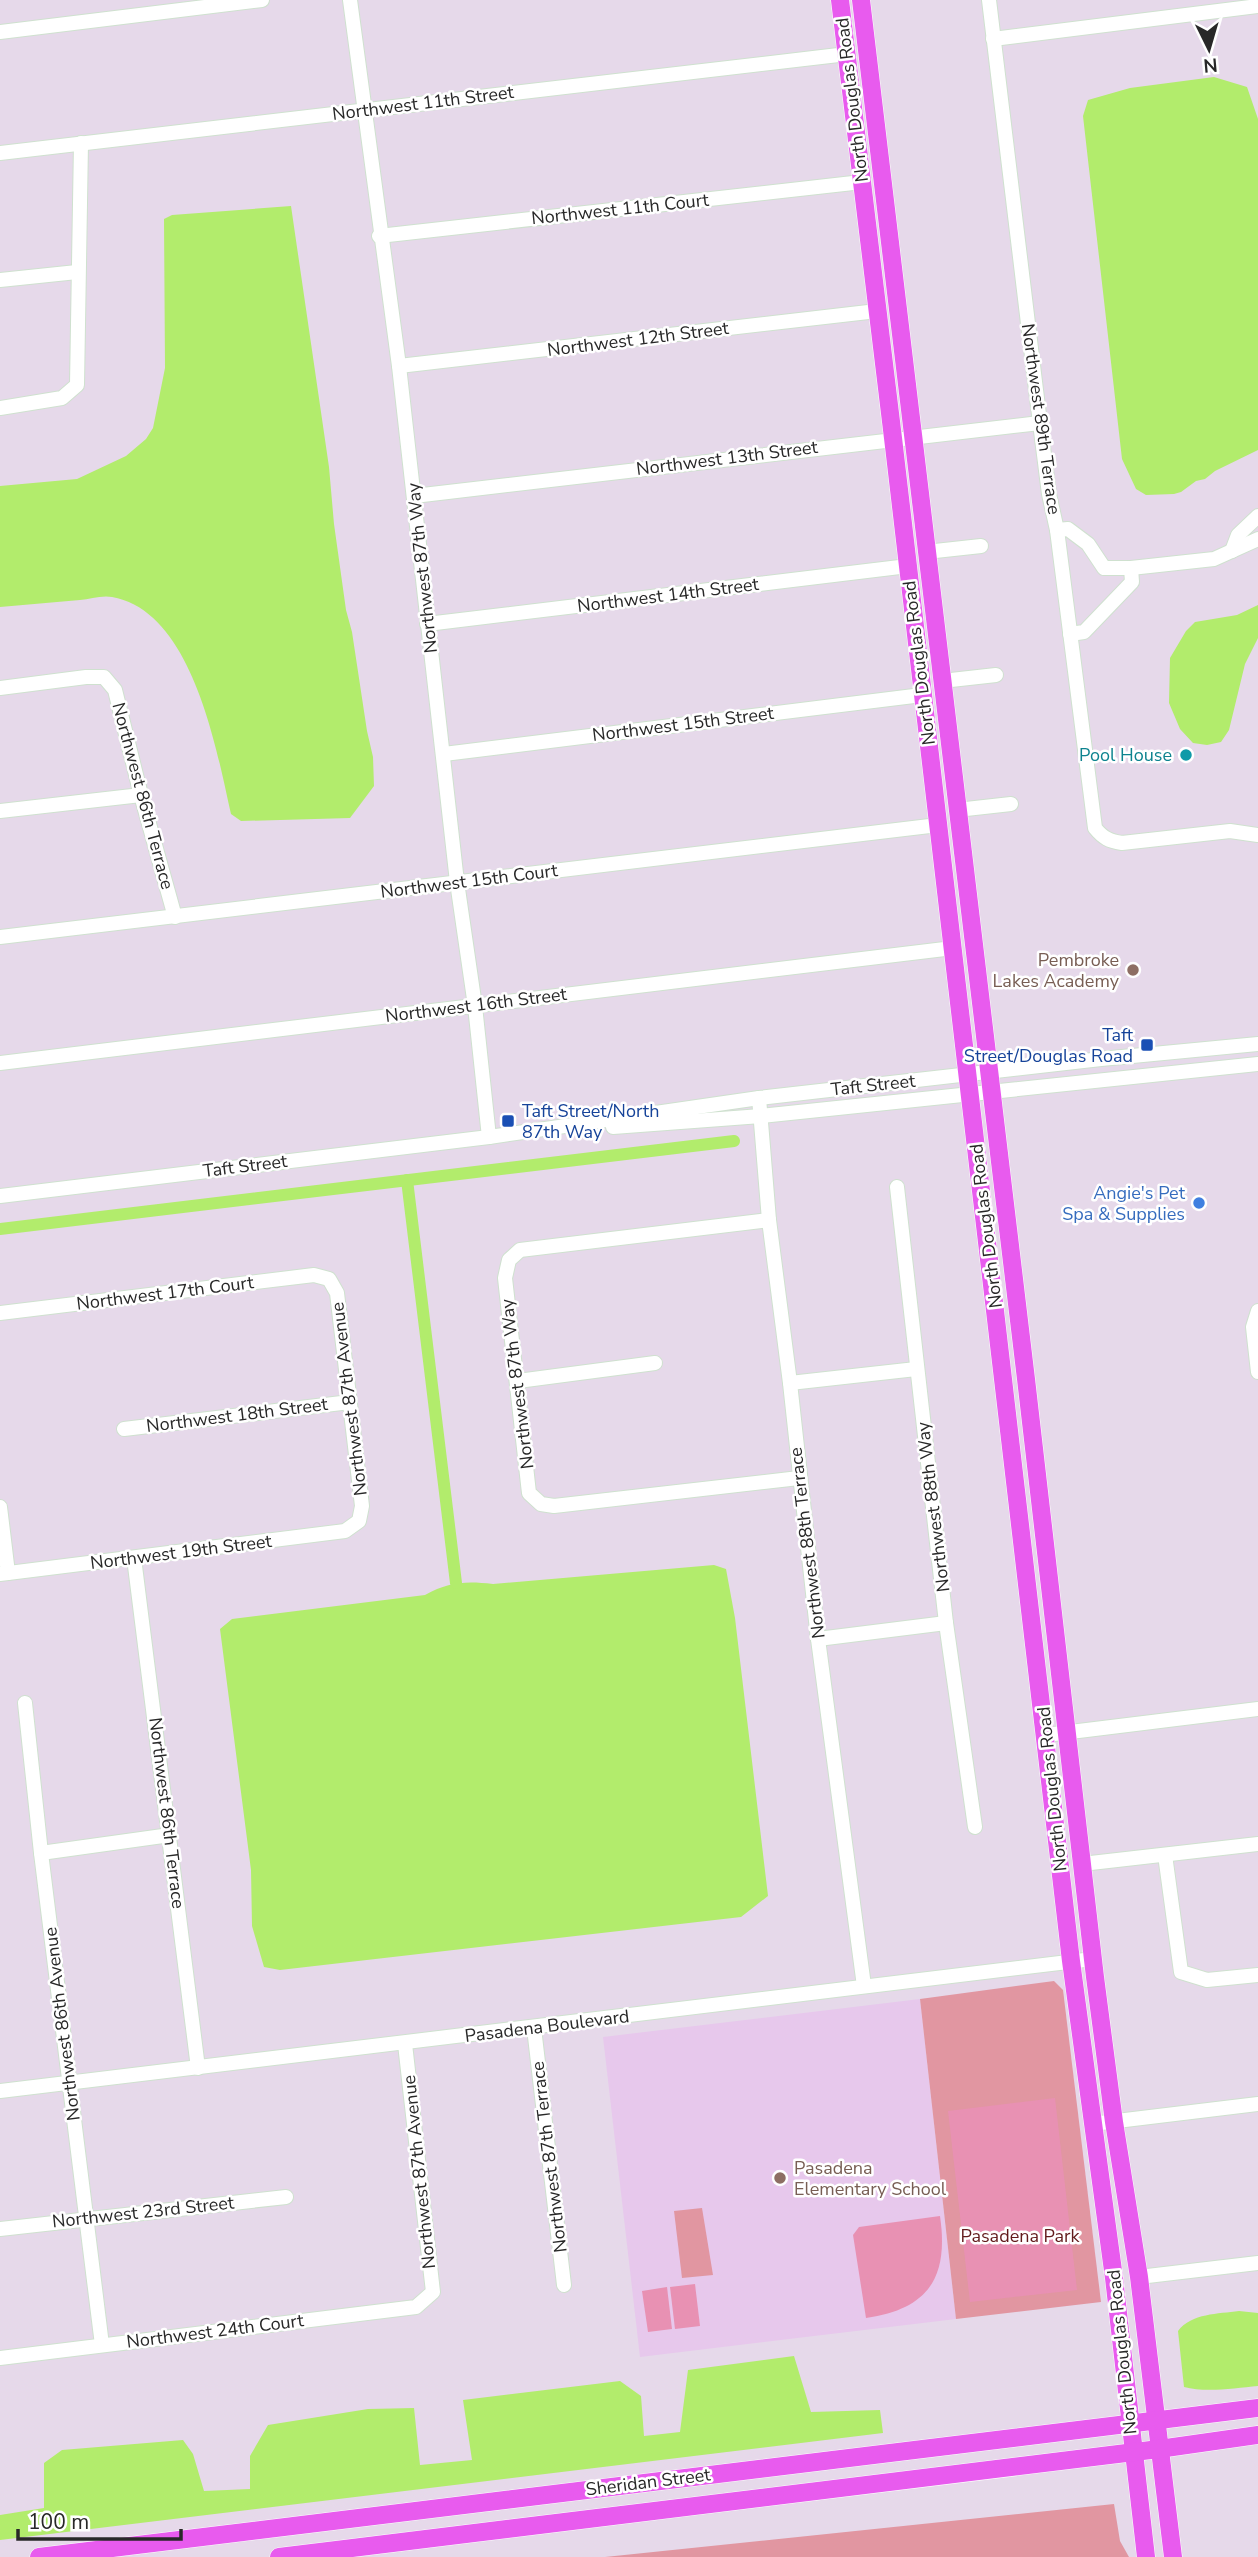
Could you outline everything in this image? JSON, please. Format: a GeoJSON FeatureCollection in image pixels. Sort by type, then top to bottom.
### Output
{"type":"FeatureCollection","features":[{"type":"Feature","properties":{"kind":"main road","name":"North Douglas Road"},"geometry":{"type":"LineString","coordinates":[[840,0],[971,1094],[1071,1961],[1114,2278],[1146,2557]]}},
{"type":"Feature","properties":{"kind":"main road","name":"North Douglas Road"},"geometry":{"type":"LineString","coordinates":[[860,0],[992,1092],[1093,1959],[1114,2122],[1139,2277],[1172,2557]]}},
{"type":"Feature","properties":{"kind":"main road"},"geometry":{"type":"LineString","coordinates":[[939,833],[954,870],[960,916],[972,930]]}},
{"type":"Feature","properties":{"kind":"main road","name":"Sheridan Street"},"geometry":{"type":"LineString","coordinates":[[38,2557],[1258,2408]]}},
{"type":"Feature","properties":{"kind":"main road","name":"Sheridan Street"},"geometry":{"type":"LineString","coordinates":[[279,2557],[1258,2435]]}},
{"type":"Feature","properties":{"kind":"street"},"geometry":{"type":"LineString","coordinates":[[0,32],[262,0]]}},
{"type":"Feature","properties":{"kind":"street","name":"Northwest 87th Way"},"geometry":{"type":"LineString","coordinates":[[349,0],[379,236],[399,366],[457,882],[475,1006],[489,1137]]}},
{"type":"Feature","properties":{"kind":"street","name":"Northwest 89th Terrace"},"geometry":{"type":"LineString","coordinates":[[989,0],[1040,423],[1049,494],[1057,530],[1092,819],[1101,836],[1122,843],[1230,831],[1258,835]]}},
{"type":"Feature","properties":{"kind":"street"},"geometry":{"type":"LineString","coordinates":[[993,39],[1258,6]]}},
{"type":"Feature","properties":{"kind":"street","name":"Northwest 11th Street"},"geometry":{"type":"LineString","coordinates":[[0,153],[846,54]]}},
{"type":"Feature","properties":{"kind":"street"},"geometry":{"type":"LineString","coordinates":[[0,408],[62,398],[77,385],[80,143]]}},
{"type":"Feature","properties":{"kind":"street","name":"Northwest 11th Court"},"geometry":{"type":"LineString","coordinates":[[379,236],[862,182]]}},
{"type":"Feature","properties":{"kind":"street"},"geometry":{"type":"LineString","coordinates":[[0,281],[77,272]]}},
{"type":"Feature","properties":{"kind":"street","name":"Northwest 12th Street"},"geometry":{"type":"LineString","coordinates":[[399,366],[877,311]]}},
{"type":"Feature","properties":{"kind":"street","name":"Northwest 13th Street"},"geometry":{"type":"LineString","coordinates":[[414,496],[893,438],[1040,423]]}},
{"type":"Feature","properties":{"kind":"street"},"geometry":{"type":"LineString","coordinates":[[1232,551],[1238,535],[1258,516]]}},
{"type":"Feature","properties":{"kind":"street"},"geometry":{"type":"LineString","coordinates":[[1057,530],[1068,529],[1088,544],[1104,568],[1131,568],[1214,559],[1258,539]]}},
{"type":"Feature","properties":{"kind":"street"},"geometry":{"type":"LineString","coordinates":[[926,552],[981,546]]}},
{"type":"Feature","properties":{"kind":"street","name":"Northwest 14th Street"},"geometry":{"type":"LineString","coordinates":[[428,624],[908,566]]}},
{"type":"Feature","properties":{"kind":"street"},"geometry":{"type":"LineString","coordinates":[[1070,634],[1084,632],[1132,582],[1131,568]]}},
{"type":"Feature","properties":{"kind":"street"},"geometry":{"type":"LineString","coordinates":[[942,681],[996,675]]}},
{"type":"Feature","properties":{"kind":"street","name":"Northwest 86th Terrace"},"geometry":{"type":"LineString","coordinates":[[0,688],[104,677],[115,690],[175,917]]}},
{"type":"Feature","properties":{"kind":"street","name":"Northwest 15th Street"},"geometry":{"type":"LineString","coordinates":[[444,754],[922,695]]}},
{"type":"Feature","properties":{"kind":"street"},"geometry":{"type":"LineString","coordinates":[[0,811],[141,795]]}},
{"type":"Feature","properties":{"kind":"street"},"geometry":{"type":"LineString","coordinates":[[957,810],[1011,804]]}},
{"type":"Feature","properties":{"kind":"street","name":"Northwest 15th Court"},"geometry":{"type":"LineString","coordinates":[[0,937],[457,882],[939,833]]}},
{"type":"Feature","properties":{"kind":"street","name":"Northwest 16th Street"},"geometry":{"type":"LineString","coordinates":[[0,1063],[953,948]]}},
{"type":"Feature","properties":{"kind":"street","name":"Taft Street"},"geometry":{"type":"LineString","coordinates":[[0,1196],[489,1137],[759,1098],[1114,1057],[1258,1044]]}},
{"type":"Feature","properties":{"kind":"street","name":"Taft Street"},"geometry":{"type":"LineString","coordinates":[[489,1137],[761,1116],[1258,1064]]}},
{"type":"Feature","properties":{"kind":"street","name":"Northwest 88th Terrace"},"geometry":{"type":"LineString","coordinates":[[759,1098],[769,1220],[818,1639],[864,1986]]}},
{"type":"Feature","properties":{"kind":"street","name":"Northwest 88th Way"},"geometry":{"type":"LineString","coordinates":[[897,1186],[946,1623],[975,1828]]}},
{"type":"Feature","properties":{"kind":"street","name":"Northwest 87th Way"},"geometry":{"type":"LineString","coordinates":[[769,1220],[520,1250],[509,1260],[505,1278],[529,1493],[541,1504],[554,1506],[799,1478]]}},
{"type":"Feature","properties":{"kind":"street","name":"Northwest 17th Court"},"geometry":{"type":"LineString","coordinates":[[0,1313],[314,1275],[329,1279]]}},
{"type":"Feature","properties":{"kind":"street","name":"Northwest 87th Avenue"},"geometry":{"type":"LineString","coordinates":[[329,1279],[337,1293],[362,1506],[359,1521]]}},
{"type":"Feature","properties":{"kind":"street"},"geometry":{"type":"LineString","coordinates":[[1257,1313],[1253,1327],[1258,1371]]}},
{"type":"Feature","properties":{"kind":"street"},"geometry":{"type":"LineString","coordinates":[[518,1381],[655,1363]]}},
{"type":"Feature","properties":{"kind":"street"},"geometry":{"type":"LineString","coordinates":[[790,1383],[916,1368]]}},
{"type":"Feature","properties":{"kind":"street","name":"Northwest 18th Street"},"geometry":{"type":"LineString","coordinates":[[124,1429],[350,1402]]}},
{"type":"Feature","properties":{"kind":"street"},"geometry":{"type":"LineString","coordinates":[[0,1507],[4,1573]]}},
{"type":"Feature","properties":{"kind":"street","name":"Northwest 19th Street"},"geometry":{"type":"LineString","coordinates":[[4,1573],[345,1531],[359,1521]]}},
{"type":"Feature","properties":{"kind":"street","name":"Northwest 86th Terrace"},"geometry":{"type":"LineString","coordinates":[[134,1558],[198,2068]]}},
{"type":"Feature","properties":{"kind":"street"},"geometry":{"type":"LineString","coordinates":[[818,1639],[946,1623]]}},
{"type":"Feature","properties":{"kind":"street","name":"Northwest 86th Avenue"},"geometry":{"type":"LineString","coordinates":[[25,1703],[102,2345]]}},
{"type":"Feature","properties":{"kind":"street"},"geometry":{"type":"LineString","coordinates":[[1046,1735],[1258,1709]]}},
{"type":"Feature","properties":{"kind":"street"},"geometry":{"type":"LineString","coordinates":[[41,1853],[170,1835]]}},
{"type":"Feature","properties":{"kind":"street"},"geometry":{"type":"LineString","coordinates":[[1082,1864],[1258,1843]]}},
{"type":"Feature","properties":{"kind":"street"},"geometry":{"type":"LineString","coordinates":[[1166,1855],[1181,1972],[1207,1980],[1258,1975]]}},
{"type":"Feature","properties":{"kind":"street","name":"Pasadena Boulevard"},"geometry":{"type":"LineString","coordinates":[[0,2091],[1093,1959]]}},
{"type":"Feature","properties":{"kind":"street","name":"Northwest 87th Terrace"},"geometry":{"type":"LineString","coordinates":[[534,2028],[564,2285]]}},
{"type":"Feature","properties":{"kind":"street","name":"Northwest 87th Avenue"},"geometry":{"type":"LineString","coordinates":[[405,2044],[433,2292],[428,2299]]}},
{"type":"Feature","properties":{"kind":"street"},"geometry":{"type":"LineString","coordinates":[[1092,2124],[1258,2104]]}},
{"type":"Feature","properties":{"kind":"street","name":"Northwest 23rd Street"},"geometry":{"type":"LineString","coordinates":[[0,2229],[286,2197]]}},
{"type":"Feature","properties":{"kind":"street"},"geometry":{"type":"LineString","coordinates":[[1139,2277],[1258,2263]]}},
{"type":"Feature","properties":{"kind":"street","name":"Northwest 24th Court"},"geometry":{"type":"LineString","coordinates":[[0,2358],[416,2307],[428,2299]]}},
{"type":"Feature","properties":{"kind":"shaded area"},"geometry":{"type":"Polygon","coordinates":[[[1214,77],[1247,87],[1258,119],[1258,450],[1215,471],[1205,479],[1196,481],[1181,492],[1146,495],[1136,489],[1122,459],[1083,116],[1088,100],[1130,88],[1214,77]]]}},
{"type":"Feature","properties":{"kind":"shaded area"},"geometry":{"type":"Polygon","coordinates":[[[291,206],[329,467],[346,610],[373,757],[374,786],[350,818],[241,821],[231,814],[208,720],[196,686],[181,654],[162,627],[139,608],[112,597],[0,607],[0,486],[77,479],[126,456],[146,439],[153,428],[165,368],[164,219],[172,215],[291,206]]]}},
{"type":"Feature","properties":{"kind":"shaded area"},"geometry":{"type":"Polygon","coordinates":[[[1258,605],[1258,638],[1245,664],[1229,730],[1221,742],[1207,745],[1193,743],[1180,729],[1169,703],[1170,658],[1186,631],[1195,622],[1237,615],[1258,605]]]}},
{"type":"Feature","properties":{"kind":"shaded area"},"geometry":{"type":"Polygon","coordinates":[[[714,1565],[726,1569],[735,1618],[768,1896],[741,1917],[280,1970],[264,1967],[252,1926],[251,1870],[220,1629],[232,1619],[425,1595],[442,1587],[458,1584],[493,1584],[714,1565]]]}},
{"type":"Feature","properties":{"kind":"shaded area","name":"Pasadena Elementary School"},"geometry":{"type":"Polygon","coordinates":[[[920,1999],[956,2319],[640,2357],[603,2037],[920,1999]]]}},
{"type":"Feature","properties":{"kind":"shaded area"},"geometry":{"type":"Polygon","coordinates":[[[1239,2311],[1258,2313],[1258,2386],[1211,2390],[1184,2387],[1178,2331],[1198,2318],[1239,2311]]]}},
{"type":"Feature","properties":{"kind":"shaded area"},"geometry":{"type":"Polygon","coordinates":[[[794,2356],[811,2412],[880,2410],[883,2433],[0,2540],[0,2515],[44,2508],[44,2463],[62,2450],[183,2440],[193,2454],[204,2491],[250,2489],[250,2456],[268,2425],[368,2409],[414,2408],[420,2465],[472,2460],[463,2400],[620,2381],[641,2396],[644,2436],[680,2432],[688,2370],[794,2356]]]}},
{"type":"Feature","properties":{"kind":"green space","name":"Pasadena Park"},"geometry":{"type":"Polygon","coordinates":[[[1054,1981],[1063,1990],[1101,2302],[956,2319],[920,1999],[1054,1981]]]}},
{"type":"Feature","properties":{"kind":"green space"},"geometry":{"type":"Polygon","coordinates":[[[1055,2098],[1077,2290],[970,2302],[948,2111],[1055,2098]]]}},
{"type":"Feature","properties":{"kind":"green space"},"geometry":{"type":"Polygon","coordinates":[[[702,2208],[713,2275],[682,2278],[674,2211],[702,2208]]]}},
{"type":"Feature","properties":{"kind":"green space"},"geometry":{"type":"Polygon","coordinates":[[[940,2216],[941,2257],[930,2287],[905,2307],[866,2318],[853,2235],[859,2227],[940,2216]]]}},
{"type":"Feature","properties":{"kind":"green space"},"geometry":{"type":"Polygon","coordinates":[[[695,2284],[700,2326],[675,2329],[670,2287],[695,2284]]]}},
{"type":"Feature","properties":{"kind":"green space"},"geometry":{"type":"Polygon","coordinates":[[[667,2287],[672,2329],[648,2332],[642,2291],[667,2287]]]}},
{"type":"Feature","properties":{"kind":"green space"},"geometry":{"type":"Polygon","coordinates":[[[1114,2504],[1120,2541],[1129,2557],[605,2557],[1114,2504]]]}},
{"type":"Feature","properties":{"kind":"waterway"},"geometry":{"type":"LineString","coordinates":[[0,1229],[734,1141]]}},
{"type":"Feature","properties":{"kind":"waterway"},"geometry":{"type":"LineString","coordinates":[[407,1180],[456,1583]]}},
{"type":"Feature","properties":{"kind":"place","name":"Pool House"},"geometry":{"type":"Point","coordinates":[1186,755]}},
{"type":"Feature","properties":{"kind":"place","name":"Pembroke Lakes Academy"},"geometry":{"type":"Point","coordinates":[1133,970]}},
{"type":"Feature","properties":{"kind":"place","name":"Taft Street/Douglas Road"},"geometry":{"type":"Point","coordinates":[1147,1045]}},
{"type":"Feature","properties":{"kind":"place","name":"Taft Street/North 87th Way"},"geometry":{"type":"Point","coordinates":[508,1121]}},
{"type":"Feature","properties":{"kind":"place","name":"Angie's Pet Spa & Supplies"},"geometry":{"type":"Point","coordinates":[1199,1203]}},
{"type":"Feature","properties":{"kind":"place","name":"Pasadena Elementary School"},"geometry":{"type":"Point","coordinates":[780,2178]}}]}
